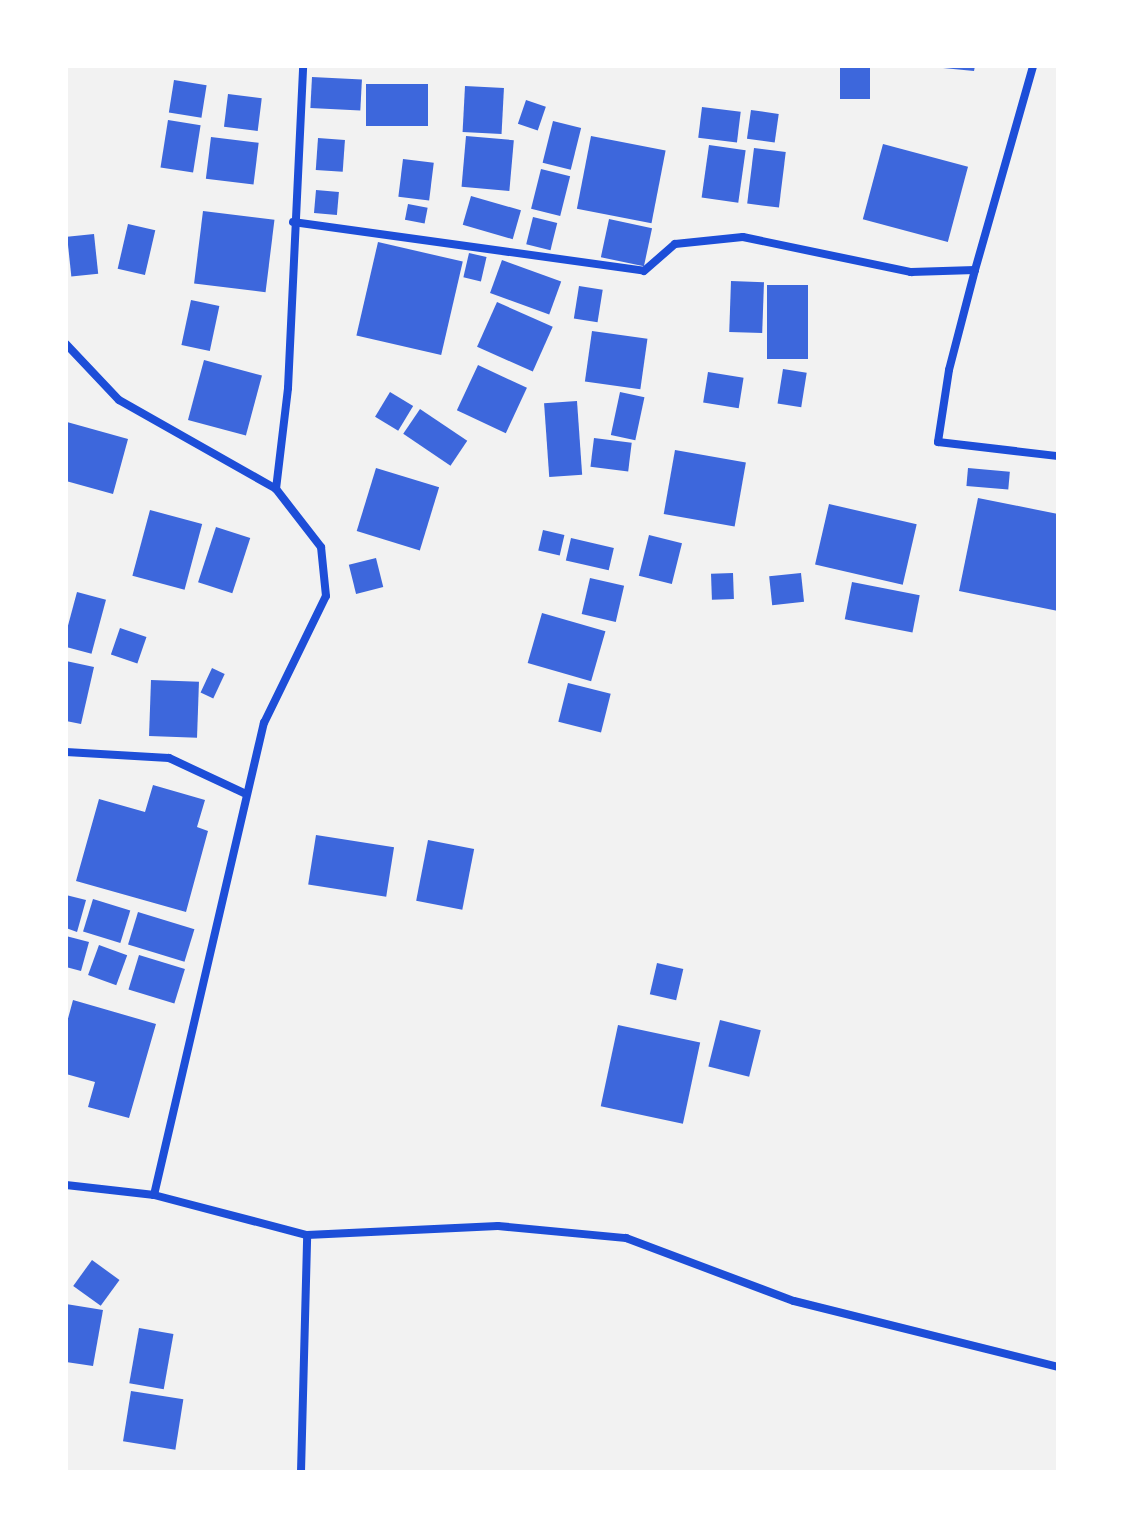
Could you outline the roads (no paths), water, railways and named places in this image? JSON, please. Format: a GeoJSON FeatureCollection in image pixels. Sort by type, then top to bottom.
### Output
{"type":"FeatureCollection","features":[{"type":"Feature","properties":{"kind":"street"},"geometry":{"type":"LineString","coordinates":[[276,489],[288,388],[293,222],[303,66]]}},
{"type":"Feature","properties":{"kind":"street"},"geometry":{"type":"LineString","coordinates":[[1033,66],[949,370],[938,442],[1058,456]]}},
{"type":"Feature","properties":{"kind":"street"},"geometry":{"type":"LineString","coordinates":[[293,222],[644,271],[675,244],[743,237],[911,272],[975,270]]}},
{"type":"Feature","properties":{"kind":"street"},"geometry":{"type":"LineString","coordinates":[[66,344],[119,400],[276,489],[321,547],[326,596],[264,723],[244,793],[154,1195]]}},
{"type":"Feature","properties":{"kind":"street"},"geometry":{"type":"LineString","coordinates":[[66,752],[169,758],[244,793]]}},
{"type":"Feature","properties":{"kind":"street"},"geometry":{"type":"LineString","coordinates":[[66,1185],[154,1195],[307,1235],[498,1226],[626,1238],[794,1301],[1058,1367]]}},
{"type":"Feature","properties":{"kind":"street"},"geometry":{"type":"LineString","coordinates":[[301,1472],[307,1235]]}}]}
